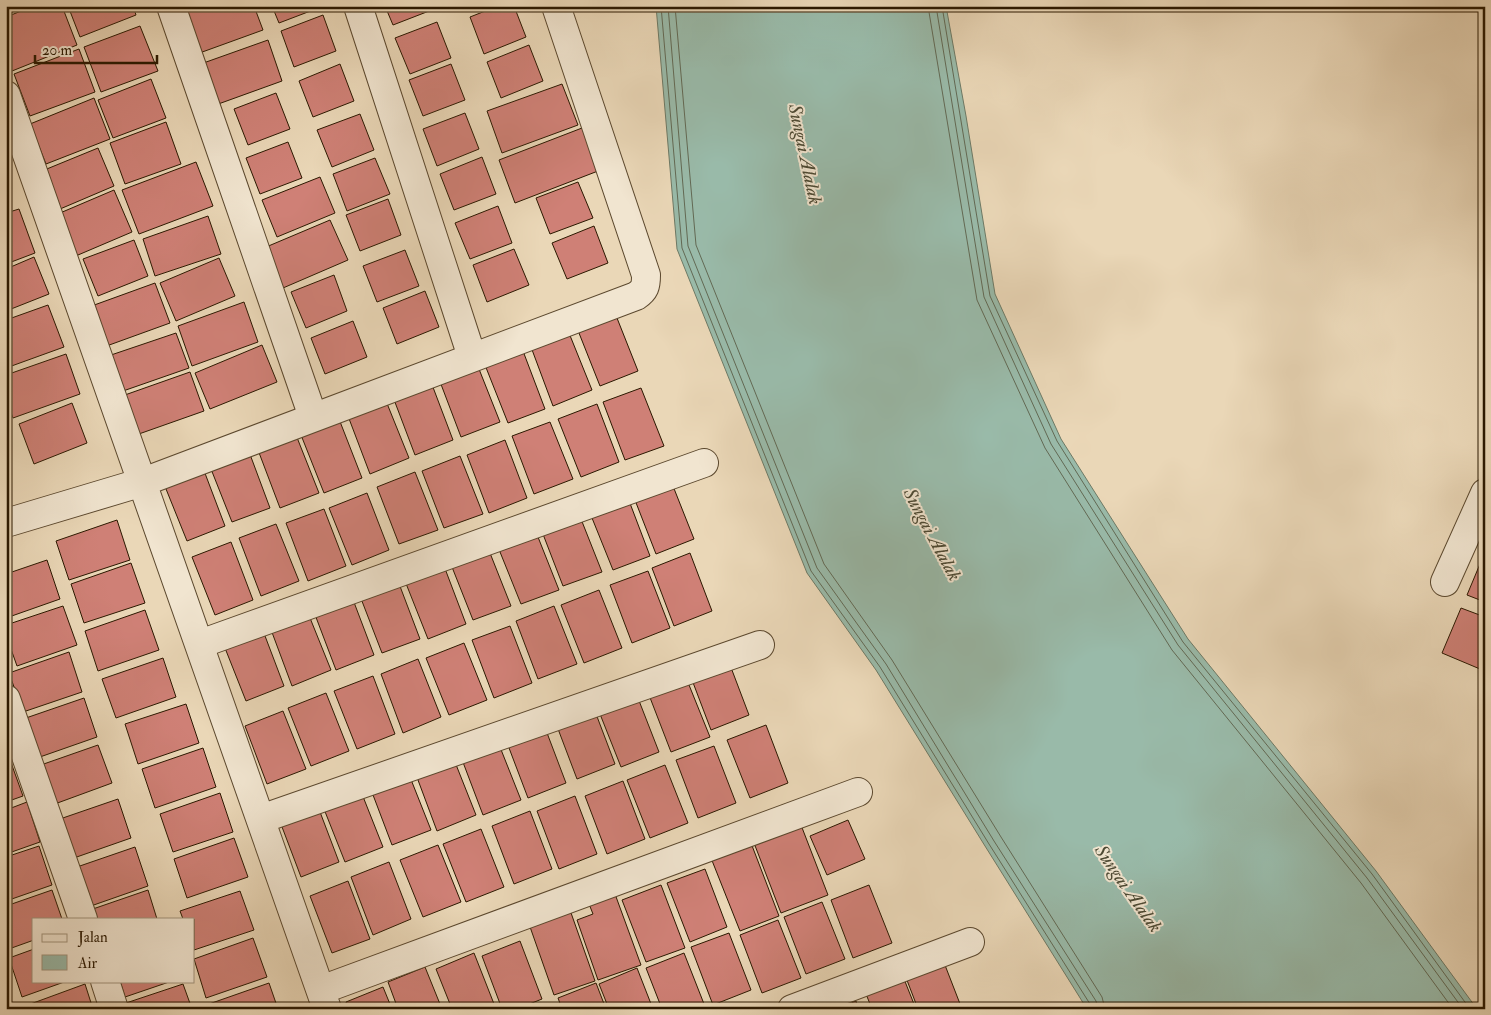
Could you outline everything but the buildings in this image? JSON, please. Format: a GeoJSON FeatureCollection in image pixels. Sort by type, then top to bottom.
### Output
{"type":"FeatureCollection","features":[{"type":"Feature","properties":{"kind":"street"},"geometry":{"type":"LineString","coordinates":[[171,6],[313,417]]}},
{"type":"Feature","properties":{"kind":"street"},"geometry":{"type":"LineString","coordinates":[[358,6],[472,357]]}},
{"type":"Feature","properties":{"kind":"street"},"geometry":{"type":"LineString","coordinates":[[6,523],[143,482],[636,296],[644,290],[646,275],[556,6]]}},
{"type":"Feature","properties":{"kind":"street"},"geometry":{"type":"LineString","coordinates":[[6,95],[324,999],[858,792]]}},
{"type":"Feature","properties":{"kind":"street"},"geometry":{"type":"LineString","coordinates":[[200,644],[704,463]]}},
{"type":"Feature","properties":{"kind":"street"},"geometry":{"type":"LineString","coordinates":[[1445,582],[1485,493]]}},
{"type":"Feature","properties":{"kind":"street"},"geometry":{"type":"LineString","coordinates":[[261,819],[760,645]]}},
{"type":"Feature","properties":{"kind":"street"},"geometry":{"type":"LineString","coordinates":[[6,699],[83,918]]}},
{"type":"Feature","properties":{"kind":"street"},"geometry":{"type":"LineString","coordinates":[[792,1009],[970,942]]}},
{"type":"Feature","properties":{"kind":"street"},"geometry":{"type":"LineString","coordinates":[[105,982],[114,1009]]}},
{"type":"Feature","properties":{"kind":"water","name":"Sungai Alalak"},"geometry":{"type":"Polygon","coordinates":[[[656,6],[946,6],[995,294],[1061,439],[1188,639],[1376,871],[1477,1009],[1087,1009],[876,670],[807,573],[677,249],[656,6]]]}}]}
